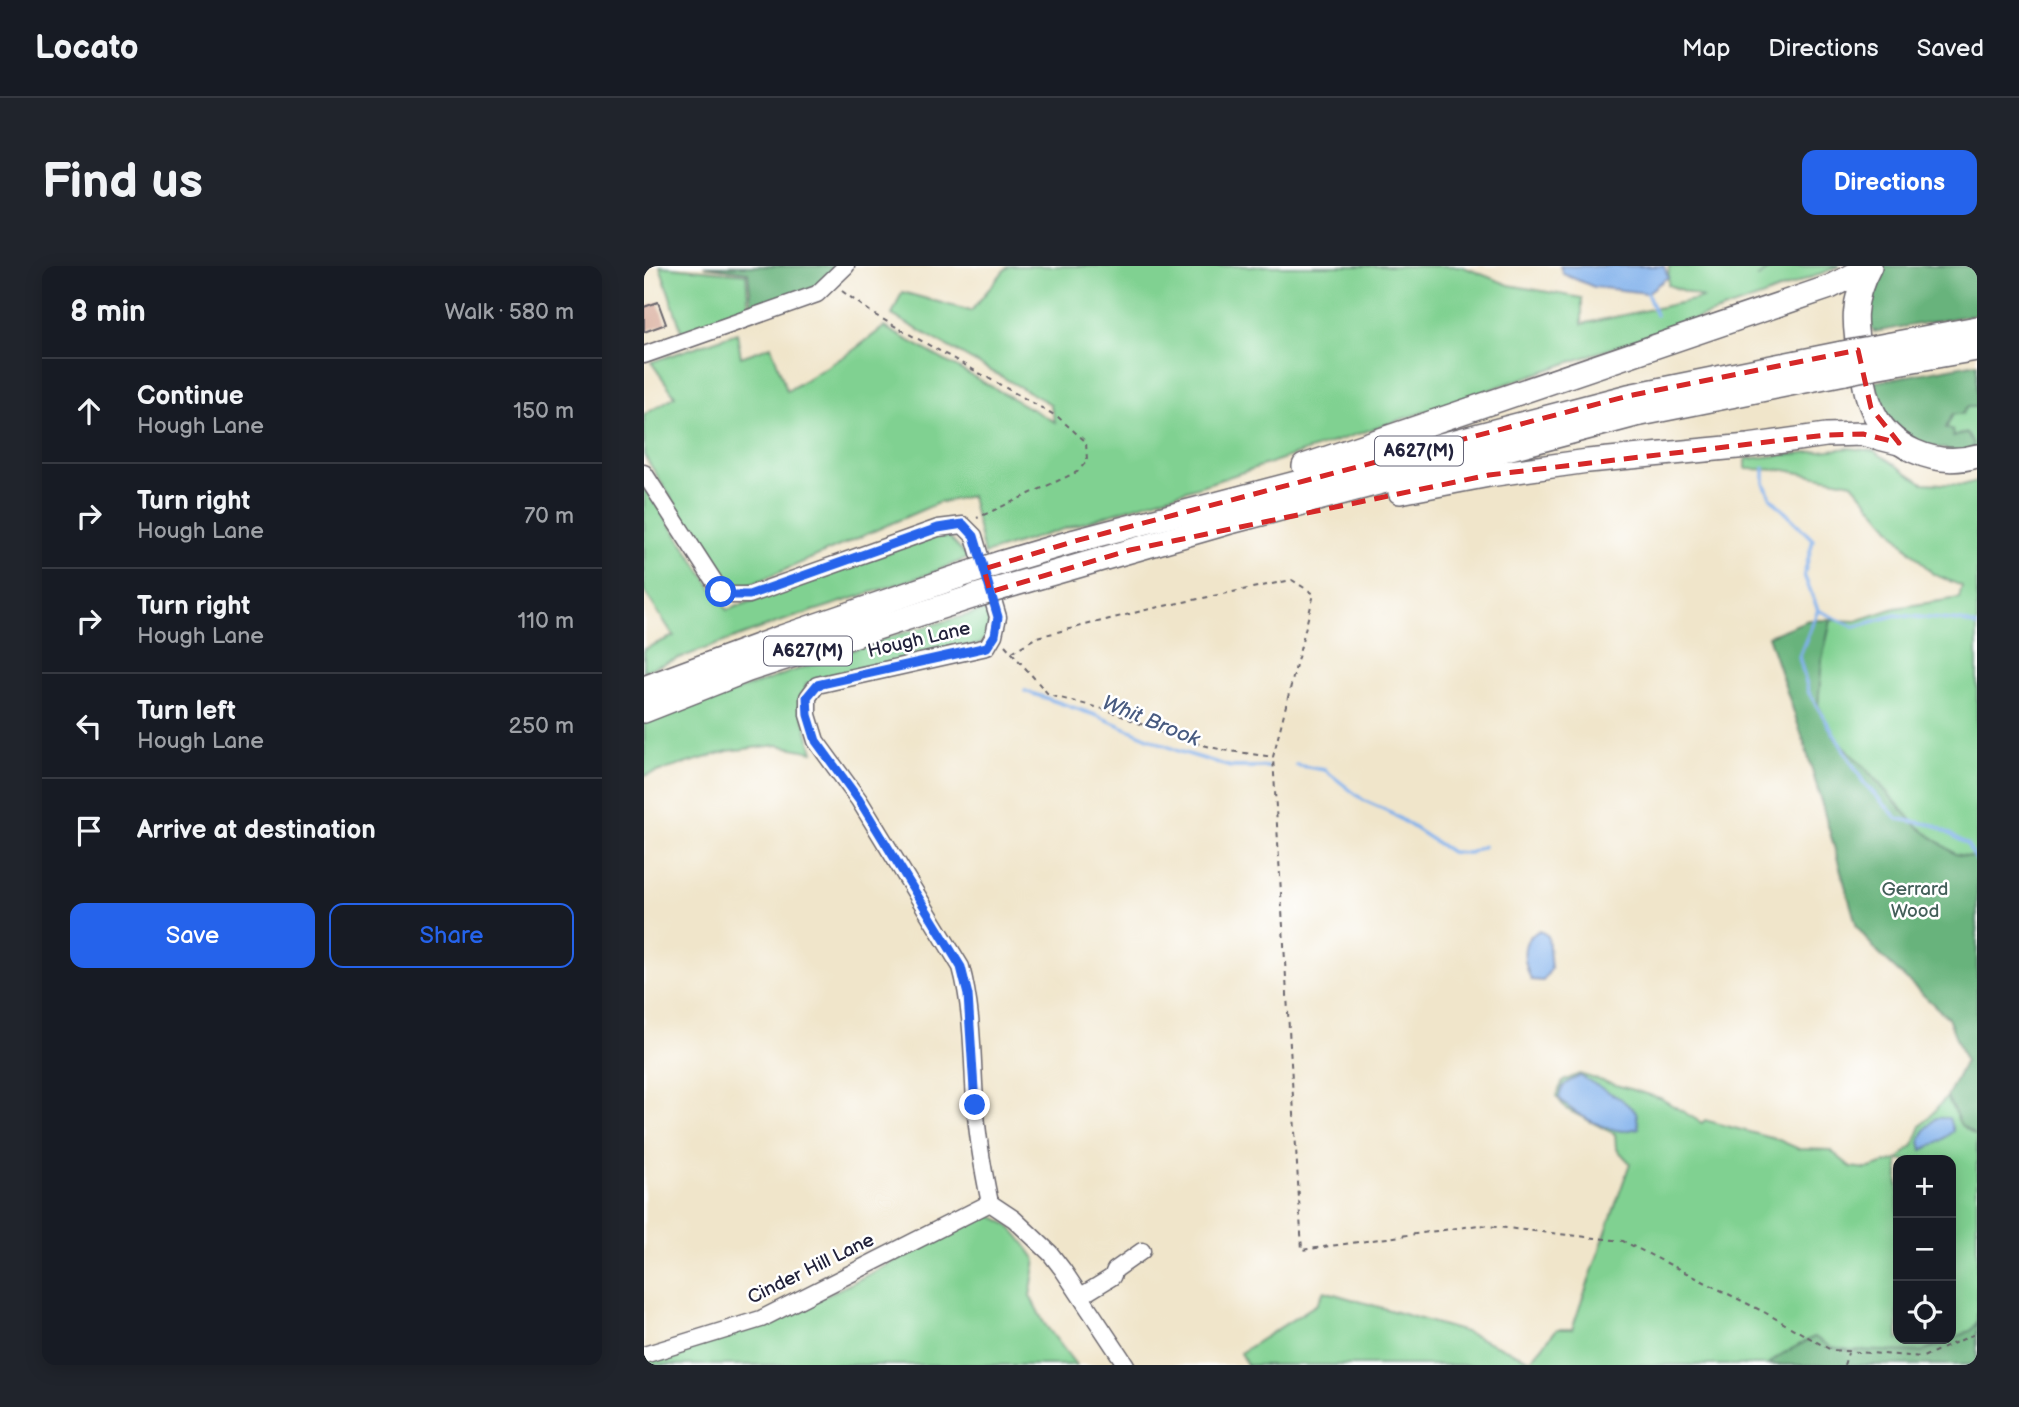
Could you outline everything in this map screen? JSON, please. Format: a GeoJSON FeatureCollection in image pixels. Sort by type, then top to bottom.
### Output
{"type":"FeatureCollection","features":[{"type":"Feature","properties":{"kind":"highway","name":"A627(M)"},"geometry":{"type":"LineString","coordinates":[[1869,266],[1858,289],[1855,304],[1856,337],[1871,408],[1888,433],[1899,443]]}},
{"type":"Feature","properties":{"kind":"highway","name":"A627(M)"},"geometry":{"type":"LineString","coordinates":[[1075,541],[1376,443],[1830,287],[1869,266]]}},
{"type":"Feature","properties":{"kind":"highway","name":"A627(M)"},"geometry":{"type":"LineString","coordinates":[[644,711],[748,670],[975,596],[1130,550],[1636,415],[1872,357],[1977,328]]}},
{"type":"Feature","properties":{"kind":"highway","name":"A627(M)"},"geometry":{"type":"LineString","coordinates":[[1872,357],[1977,349]]}},
{"type":"Feature","properties":{"kind":"highway","name":"A627(M)"},"geometry":{"type":"LineString","coordinates":[[644,688],[960,576],[1075,541],[1628,396],[1843,363]]}},
{"type":"Feature","properties":{"kind":"highway","name":"A627(M)"},"geometry":{"type":"LineString","coordinates":[[1130,550],[1389,494],[1502,473],[1588,461],[1847,434],[1863,434],[1899,443],[1931,458],[1948,460],[1977,456]]}},
{"type":"Feature","properties":{"kind":"street"},"geometry":{"type":"LineString","coordinates":[[644,355],[817,293],[846,266]]}},
{"type":"Feature","properties":{"kind":"street"},"geometry":{"type":"LineString","coordinates":[[644,473],[721,592],[733,595],[749,595],[938,528],[963,524]]}},
{"type":"Feature","properties":{"kind":"street","name":"Hough Lane"},"geometry":{"type":"LineString","coordinates":[[963,524],[974,536],[998,617],[995,635],[987,647],[817,685],[807,697],[808,715],[816,741],[859,800],[961,967],[968,995],[975,1105],[990,1203]]}},
{"type":"Feature","properties":{"kind":"street"},"geometry":{"type":"LineString","coordinates":[[990,1203],[1014,1219],[1050,1253],[1126,1365]]}},
{"type":"Feature","properties":{"kind":"street","name":"Cinder Hill Lane"},"geometry":{"type":"LineString","coordinates":[[644,1355],[761,1319],[990,1203]]}},
{"type":"Feature","properties":{"kind":"street"},"geometry":{"type":"LineString","coordinates":[[1081,1296],[1112,1277],[1115,1270],[1143,1251]]}},
{"type":"Feature","properties":{"kind":"path"},"geometry":{"type":"LineString","coordinates":[[829,282],[875,315],[1058,417],[1086,442],[1087,461],[1077,472],[963,524]]}},
{"type":"Feature","properties":{"kind":"path"},"geometry":{"type":"LineString","coordinates":[[1012,652],[1037,637],[1154,608],[1292,580],[1314,594],[1273,757],[1302,1250],[1479,1226],[1623,1241],[1764,1312],[1831,1350],[1923,1357],[1977,1333]]}},
{"type":"Feature","properties":{"kind":"path"},"geometry":{"type":"LineString","coordinates":[[995,635],[1049,695],[1107,710],[1175,738],[1223,750],[1273,757]]}},
{"type":"Feature","properties":{"kind":"path"},"geometry":{"type":"LineString","coordinates":[[1844,1365],[1849,1352]]}},
{"type":"Feature","properties":{"kind":"highlighted area"},"geometry":{"type":"Polygon","coordinates":[[[1858,350],[1871,408],[1899,443],[1863,434],[1826,435],[1489,475],[1130,550],[990,592],[984,569],[1075,541],[1628,396],[1858,350]]]}},
{"type":"Feature","properties":{"kind":"green space"},"geometry":{"type":"Polygon","coordinates":[[[660,266],[746,274],[749,312],[683,336],[660,266]]]}},
{"type":"Feature","properties":{"kind":"green space"},"geometry":{"type":"Polygon","coordinates":[[[704,266],[836,266],[812,291],[752,311],[748,272],[704,266]]]}},
{"type":"Feature","properties":{"kind":"green space"},"geometry":{"type":"Polygon","coordinates":[[[1461,266],[1509,285],[1582,298],[1582,324],[1703,298],[1668,285],[1669,266],[1771,266],[1757,278],[1774,266],[1840,266],[1761,297],[1433,409],[984,554],[971,496],[938,503],[741,589],[726,584],[644,455],[644,415],[675,396],[651,362],[737,333],[741,357],[771,346],[787,391],[851,352],[884,327],[1055,422],[1050,404],[892,315],[902,292],[971,311],[1006,268],[1461,266]]]}},
{"type":"Feature","properties":{"kind":"green space"},"geometry":{"type":"Polygon","coordinates":[[[1879,266],[1977,266],[1977,314],[1874,332],[1871,328],[1863,328],[1863,317],[1879,266]]]}},
{"type":"Feature","properties":{"kind":"green space"},"geometry":{"type":"Polygon","coordinates":[[[1977,363],[1977,407],[1967,407],[1962,414],[1953,414],[1946,428],[1952,430],[1953,437],[1967,433],[1974,444],[1970,451],[1957,452],[1911,441],[1887,416],[1874,382],[1977,363]]]}},
{"type":"Feature","properties":{"kind":"green space"},"geometry":{"type":"Polygon","coordinates":[[[1966,407],[1977,407],[1977,448],[1970,451],[1961,434],[1953,437],[1946,428],[1953,414],[1966,407]]]}},
{"type":"Feature","properties":{"kind":"green space"},"geometry":{"type":"Polygon","coordinates":[[[1849,448],[1874,451],[1923,483],[1963,485],[1977,481],[1977,858],[1955,854],[1916,825],[1835,738],[1818,705],[1822,659],[1831,620],[1856,621],[1895,608],[1959,598],[1962,586],[1933,574],[1852,483],[1785,470],[1746,469],[1746,459],[1849,448]]]}},
{"type":"Feature","properties":{"kind":"green space"},"geometry":{"type":"Polygon","coordinates":[[[644,485],[727,610],[939,534],[948,536],[968,558],[929,574],[776,623],[644,671],[644,649],[674,636],[644,591],[644,485]]]}},
{"type":"Feature","properties":{"kind":"green space"},"geometry":{"type":"Polygon","coordinates":[[[989,609],[991,630],[980,644],[840,674],[806,684],[803,716],[813,752],[777,745],[728,751],[644,776],[644,722],[889,637],[989,609]]]}},
{"type":"Feature","properties":{"kind":"green space","name":"Gerrard Wood"},"geometry":{"type":"Polygon","coordinates":[[[1808,620],[1831,620],[1822,659],[1818,705],[1835,738],[1916,825],[1955,854],[1977,858],[1977,1136],[1961,1125],[1947,1097],[1965,1061],[1948,1018],[1878,953],[1857,927],[1804,742],[1768,636],[1808,620]]]}},
{"type":"Feature","properties":{"kind":"green space"},"geometry":{"type":"Polygon","coordinates":[[[1579,1074],[1660,1098],[1702,1123],[1705,1120],[1779,1140],[1799,1149],[1830,1150],[1851,1167],[1866,1169],[1893,1161],[1893,1344],[1956,1344],[1956,1155],[1903,1155],[1913,1146],[1921,1126],[1947,1097],[1961,1125],[1977,1136],[1977,1365],[1247,1365],[1240,1353],[1317,1304],[1324,1291],[1465,1332],[1531,1360],[1557,1329],[1572,1329],[1630,1163],[1616,1148],[1615,1134],[1566,1109],[1556,1096],[1563,1081],[1579,1074]]]}},
{"type":"Feature","properties":{"kind":"green space"},"geometry":{"type":"Polygon","coordinates":[[[986,1214],[1009,1226],[1036,1260],[1030,1296],[1044,1323],[1076,1365],[644,1365],[644,1359],[756,1327],[850,1284],[986,1214]]]}},
{"type":"Feature","properties":{"kind":"green space"},"geometry":{"type":"Polygon","coordinates":[[[1977,1322],[1977,1365],[1768,1365],[1782,1354],[1814,1337],[1832,1347],[1849,1350],[1921,1352],[1940,1344],[1956,1344],[1956,1337],[1972,1330],[1977,1322]]]}},
{"type":"Feature","properties":{"kind":"water"},"geometry":{"type":"Polygon","coordinates":[[[1560,266],[1664,266],[1668,277],[1647,293],[1594,287],[1563,274],[1560,266]]]}},
{"type":"Feature","properties":{"kind":"water"},"geometry":{"type":"Polygon","coordinates":[[[1539,930],[1548,936],[1551,969],[1543,981],[1531,980],[1525,959],[1526,943],[1539,930]]]}},
{"type":"Feature","properties":{"kind":"water"},"geometry":{"type":"Polygon","coordinates":[[[1580,1076],[1621,1099],[1636,1112],[1639,1128],[1623,1131],[1606,1127],[1565,1104],[1559,1098],[1562,1089],[1580,1076]]]}},
{"type":"Feature","properties":{"kind":"water"},"geometry":{"type":"Polygon","coordinates":[[[1936,1118],[1949,1118],[1953,1131],[1938,1143],[1922,1150],[1920,1141],[1925,1130],[1936,1118]]]}},
{"type":"Feature","properties":{"kind":"building"},"geometry":{"type":"Polygon","coordinates":[[[658,302],[666,324],[644,332],[644,307],[658,302]]]}},
{"type":"Feature","properties":{"kind":"waterway"},"geometry":{"type":"LineString","coordinates":[[1647,293],[1656,315]]}},
{"type":"Feature","properties":{"kind":"waterway"},"geometry":{"type":"LineString","coordinates":[[1764,468],[1764,483],[1771,498],[1813,540],[1804,575],[1818,610],[1799,657],[1809,693],[1864,783],[1898,819],[1934,825],[1967,844],[1977,861]]}},
{"type":"Feature","properties":{"kind":"waterway"},"geometry":{"type":"LineString","coordinates":[[1818,610],[1854,627],[1896,615],[1961,621],[1977,626]]}},
{"type":"Feature","properties":{"kind":"waterway","name":"Whit Brook"},"geometry":{"type":"LineString","coordinates":[[1025,691],[1098,716],[1178,751],[1231,767],[1268,767]]}},
{"type":"Feature","properties":{"kind":"waterway","name":"Whit Brook"},"geometry":{"type":"LineString","coordinates":[[1296,765],[1325,770],[1363,800],[1388,811],[1451,852],[1469,853],[1484,846]]}},
{"type":"Feature","properties":{"kind":"route"},"geometry":{"type":"LineString","coordinates":[[721,592],[749,595],[938,528],[963,524],[974,536],[998,617],[995,635],[987,647],[817,685],[807,697],[808,715],[816,741],[859,800],[961,967],[968,995],[975,1105]]}}]}
